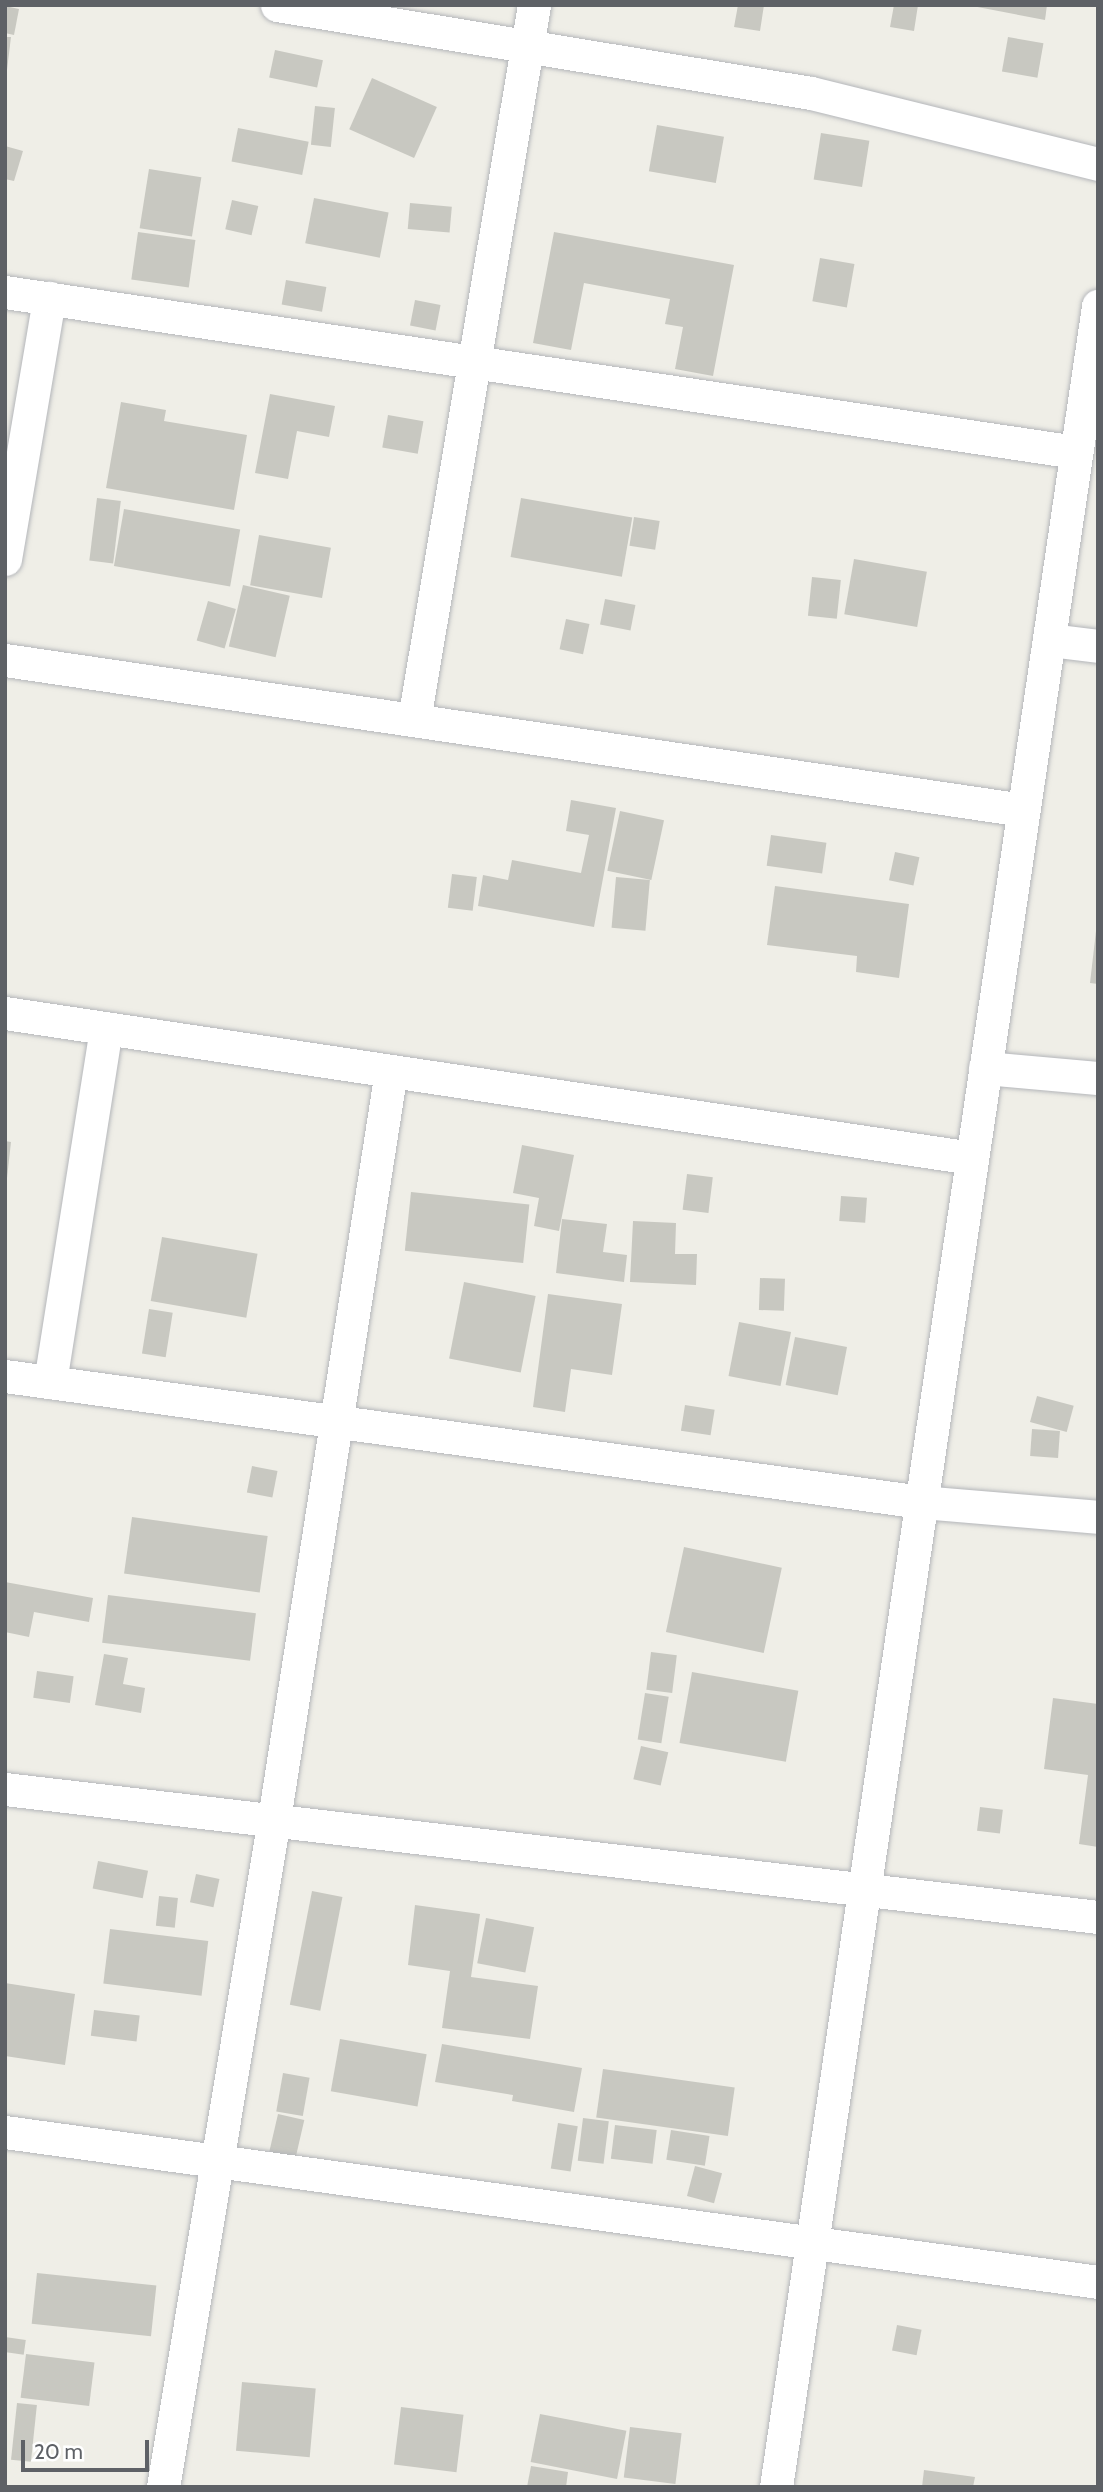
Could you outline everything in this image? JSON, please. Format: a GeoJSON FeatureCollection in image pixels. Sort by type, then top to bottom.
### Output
{"type":"FeatureCollection","features":[{"type":"Feature","properties":{"kind":"street"},"geometry":{"type":"LineString","coordinates":[[277,5],[811,93],[1098,164]]}},
{"type":"Feature","properties":{"kind":"street"},"geometry":{"type":"LineString","coordinates":[[414,720],[534,5]]}},
{"type":"Feature","properties":{"kind":"street"},"geometry":{"type":"LineString","coordinates":[[5,292],[1076,453]]}},
{"type":"Feature","properties":{"kind":"street"},"geometry":{"type":"LineString","coordinates":[[5,559],[49,298]]}},
{"type":"Feature","properties":{"kind":"street"},"geometry":{"type":"LineString","coordinates":[[776,2487],[1098,306]]}},
{"type":"Feature","properties":{"kind":"street"},"geometry":{"type":"LineString","coordinates":[[1049,640],[1098,646]]}},
{"type":"Feature","properties":{"kind":"street"},"geometry":{"type":"LineString","coordinates":[[5,660],[1023,810]]}},
{"type":"Feature","properties":{"kind":"street"},"geometry":{"type":"LineString","coordinates":[[5,1013],[972,1158]]}},
{"type":"Feature","properties":{"kind":"street"},"geometry":{"type":"LineString","coordinates":[[50,1382],[106,1028]]}},
{"type":"Feature","properties":{"kind":"street"},"geometry":{"type":"LineString","coordinates":[[985,1068],[1098,1079]]}},
{"type":"Feature","properties":{"kind":"street"},"geometry":{"type":"LineString","coordinates":[[163,2487],[214,2161],[274,1819],[391,1071]]}},
{"type":"Feature","properties":{"kind":"street"},"geometry":{"type":"LineString","coordinates":[[5,1376],[921,1502],[1098,1517]]}},
{"type":"Feature","properties":{"kind":"street"},"geometry":{"type":"LineString","coordinates":[[5,1789],[865,1886],[1098,1917]]}},
{"type":"Feature","properties":{"kind":"street"},"geometry":{"type":"LineString","coordinates":[[5,2132],[812,2246],[1098,2282]]}},
{"type":"Feature","properties":{"kind":"building"},"geometry":{"type":"Polygon","coordinates":[[[738,5],[764,5],[760,31],[734,27],[738,5]]]}},
{"type":"Feature","properties":{"kind":"building"},"geometry":{"type":"Polygon","coordinates":[[[894,5],[918,5],[914,31],[890,27],[894,5]]]}},
{"type":"Feature","properties":{"kind":"building"},"geometry":{"type":"Polygon","coordinates":[[[967,5],[1047,5],[1045,20],[967,5]]]}},
{"type":"Feature","properties":{"kind":"building"},"geometry":{"type":"Polygon","coordinates":[[[5,6],[19,9],[14,35],[5,33],[5,6]]]}},
{"type":"Feature","properties":{"kind":"building"},"geometry":{"type":"Polygon","coordinates":[[[5,37],[11,37],[7,70],[5,70],[5,37]]]}},
{"type":"Feature","properties":{"kind":"building"},"geometry":{"type":"Polygon","coordinates":[[[1008,37],[1043,43],[1037,78],[1002,71],[1008,37]]]}},
{"type":"Feature","properties":{"kind":"building"},"geometry":{"type":"Polygon","coordinates":[[[275,50],[323,60],[317,88],[269,77],[275,50]]]}},
{"type":"Feature","properties":{"kind":"building"},"geometry":{"type":"Polygon","coordinates":[[[372,78],[437,107],[414,158],[349,129],[372,78]]]}},
{"type":"Feature","properties":{"kind":"building"},"geometry":{"type":"Polygon","coordinates":[[[315,106],[335,108],[331,147],[311,145],[315,106]]]}},
{"type":"Feature","properties":{"kind":"building"},"geometry":{"type":"Polygon","coordinates":[[[657,125],[724,137],[716,183],[649,171],[657,125]]]}},
{"type":"Feature","properties":{"kind":"building"},"geometry":{"type":"Polygon","coordinates":[[[238,128],[309,142],[302,175],[232,161],[238,128]]]}},
{"type":"Feature","properties":{"kind":"building"},"geometry":{"type":"Polygon","coordinates":[[[821,133],[869,141],[862,187],[814,179],[821,133]]]}},
{"type":"Feature","properties":{"kind":"building"},"geometry":{"type":"Polygon","coordinates":[[[5,146],[23,151],[14,181],[5,179],[5,146]]]}},
{"type":"Feature","properties":{"kind":"building"},"geometry":{"type":"Polygon","coordinates":[[[149,169],[201,177],[192,237],[140,228],[149,169]]]}},
{"type":"Feature","properties":{"kind":"building"},"geometry":{"type":"Polygon","coordinates":[[[314,198],[389,213],[380,258],[305,243],[314,198]]]}},
{"type":"Feature","properties":{"kind":"building"},"geometry":{"type":"Polygon","coordinates":[[[232,200],[258,206],[252,235],[225,229],[232,200]]]}},
{"type":"Feature","properties":{"kind":"building"},"geometry":{"type":"Polygon","coordinates":[[[410,203],[452,207],[450,233],[408,229],[410,203]]]}},
{"type":"Feature","properties":{"kind":"building"},"geometry":{"type":"Polygon","coordinates":[[[138,232],[195,240],[189,288],[131,280],[138,232]]]}},
{"type":"Feature","properties":{"kind":"building"},"geometry":{"type":"Polygon","coordinates":[[[554,232],[734,265],[713,376],[675,369],[683,327],[665,324],[670,299],[584,283],[571,350],[533,343],[554,232]]]}},
{"type":"Feature","properties":{"kind":"building"},"geometry":{"type":"Polygon","coordinates":[[[820,258],[854,264],[847,307],[812,301],[820,258]]]}},
{"type":"Feature","properties":{"kind":"building"},"geometry":{"type":"Polygon","coordinates":[[[286,280],[326,287],[322,312],[282,305],[286,280]]]}},
{"type":"Feature","properties":{"kind":"building"},"geometry":{"type":"Polygon","coordinates":[[[415,300],[441,305],[436,330],[410,326],[415,300]]]}},
{"type":"Feature","properties":{"kind":"building"},"geometry":{"type":"Polygon","coordinates":[[[270,394],[335,406],[329,437],[297,431],[288,479],[255,473],[270,394]]]}},
{"type":"Feature","properties":{"kind":"building"},"geometry":{"type":"Polygon","coordinates":[[[121,402],[166,410],[164,421],[247,435],[234,510],[106,488],[121,402]]]}},
{"type":"Feature","properties":{"kind":"building"},"geometry":{"type":"Polygon","coordinates":[[[388,415],[423,421],[418,454],[382,447],[388,415]]]}},
{"type":"Feature","properties":{"kind":"building"},"geometry":{"type":"Polygon","coordinates":[[[97,498],[121,501],[113,563],[89,561],[97,498]]]}},
{"type":"Feature","properties":{"kind":"building"},"geometry":{"type":"Polygon","coordinates":[[[521,498],[632,518],[622,577],[511,557],[521,498]]]}},
{"type":"Feature","properties":{"kind":"building"},"geometry":{"type":"Polygon","coordinates":[[[124,509],[240,529],[230,587],[114,566],[124,509]]]}},
{"type":"Feature","properties":{"kind":"building"},"geometry":{"type":"Polygon","coordinates":[[[634,517],[660,521],[655,550],[629,546],[634,517]]]}},
{"type":"Feature","properties":{"kind":"building"},"geometry":{"type":"Polygon","coordinates":[[[259,535],[331,548],[322,598],[250,585],[259,535]]]}},
{"type":"Feature","properties":{"kind":"building"},"geometry":{"type":"Polygon","coordinates":[[[854,559],[927,572],[917,627],[844,614],[854,559]]]}},
{"type":"Feature","properties":{"kind":"building"},"geometry":{"type":"Polygon","coordinates":[[[812,577],[841,580],[837,619],[808,616],[812,577]]]}},
{"type":"Feature","properties":{"kind":"building"},"geometry":{"type":"Polygon","coordinates":[[[243,585],[290,596],[276,657],[229,646],[243,585]]]}},
{"type":"Feature","properties":{"kind":"building"},"geometry":{"type":"Polygon","coordinates":[[[605,599],[635,605],[630,630],[600,625],[605,599]]]}},
{"type":"Feature","properties":{"kind":"building"},"geometry":{"type":"Polygon","coordinates":[[[208,601],[236,609],[225,648],[197,640],[208,601]]]}},
{"type":"Feature","properties":{"kind":"building"},"geometry":{"type":"Polygon","coordinates":[[[566,619],[589,624],[583,654],[560,649],[566,619]]]}},
{"type":"Feature","properties":{"kind":"building"},"geometry":{"type":"Polygon","coordinates":[[[571,800],[616,808],[594,927],[478,906],[483,875],[508,880],[512,860],[581,873],[589,835],[566,831],[571,800]]]}},
{"type":"Feature","properties":{"kind":"building"},"geometry":{"type":"Polygon","coordinates":[[[620,811],[664,820],[651,880],[607,871],[620,811]]]}},
{"type":"Feature","properties":{"kind":"building"},"geometry":{"type":"Polygon","coordinates":[[[771,835],[826,843],[822,873],[767,866],[771,835]]]}},
{"type":"Feature","properties":{"kind":"building"},"geometry":{"type":"Polygon","coordinates":[[[895,852],[919,857],[913,886],[889,880],[895,852]]]}},
{"type":"Feature","properties":{"kind":"building"},"geometry":{"type":"Polygon","coordinates":[[[452,874],[477,877],[473,911],[448,908],[452,874]]]}},
{"type":"Feature","properties":{"kind":"building"},"geometry":{"type":"Polygon","coordinates":[[[616,877],[650,880],[645,931],[612,928],[616,877]]]}},
{"type":"Feature","properties":{"kind":"building"},"geometry":{"type":"Polygon","coordinates":[[[775,886],[909,904],[899,978],[856,972],[857,956],[767,945],[775,886]]]}},
{"type":"Feature","properties":{"kind":"building"},"geometry":{"type":"Polygon","coordinates":[[[1098,931],[1098,984],[1090,983],[1098,931]]]}},
{"type":"Feature","properties":{"kind":"building"},"geometry":{"type":"Polygon","coordinates":[[[5,1141],[11,1142],[7,1178],[5,1178],[5,1141]]]}},
{"type":"Feature","properties":{"kind":"building"},"geometry":{"type":"Polygon","coordinates":[[[522,1145],[574,1155],[559,1231],[534,1226],[539,1198],[513,1193],[522,1145]]]}},
{"type":"Feature","properties":{"kind":"building"},"geometry":{"type":"Polygon","coordinates":[[[687,1174],[713,1177],[708,1213],[683,1210],[687,1174]]]}},
{"type":"Feature","properties":{"kind":"building"},"geometry":{"type":"Polygon","coordinates":[[[411,1192],[529,1204],[523,1263],[405,1251],[411,1192]]]}},
{"type":"Feature","properties":{"kind":"building"},"geometry":{"type":"Polygon","coordinates":[[[841,1196],[867,1198],[865,1223],[839,1221],[841,1196]]]}},
{"type":"Feature","properties":{"kind":"building"},"geometry":{"type":"Polygon","coordinates":[[[562,1219],[607,1224],[603,1252],[627,1255],[624,1282],[556,1273],[562,1219]]]}},
{"type":"Feature","properties":{"kind":"building"},"geometry":{"type":"Polygon","coordinates":[[[633,1221],[676,1223],[675,1254],[697,1254],[696,1285],[630,1282],[633,1221]]]}},
{"type":"Feature","properties":{"kind":"building"},"geometry":{"type":"Polygon","coordinates":[[[162,1237],[258,1254],[246,1318],[151,1301],[162,1237]]]}},
{"type":"Feature","properties":{"kind":"building"},"geometry":{"type":"Polygon","coordinates":[[[760,1278],[785,1279],[784,1311],[759,1310],[760,1278]]]}},
{"type":"Feature","properties":{"kind":"building"},"geometry":{"type":"Polygon","coordinates":[[[464,1282],[536,1296],[521,1372],[449,1359],[464,1282]]]}},
{"type":"Feature","properties":{"kind":"building"},"geometry":{"type":"Polygon","coordinates":[[[548,1294],[622,1304],[612,1375],[571,1369],[565,1412],[533,1407],[548,1294]]]}},
{"type":"Feature","properties":{"kind":"building"},"geometry":{"type":"Polygon","coordinates":[[[149,1309],[173,1313],[166,1357],[142,1353],[149,1309]]]}},
{"type":"Feature","properties":{"kind":"building"},"geometry":{"type":"Polygon","coordinates":[[[739,1322],[791,1332],[781,1386],[729,1376],[739,1322]]]}},
{"type":"Feature","properties":{"kind":"building"},"geometry":{"type":"Polygon","coordinates":[[[795,1337],[847,1347],[838,1395],[786,1385],[795,1337]]]}},
{"type":"Feature","properties":{"kind":"building"},"geometry":{"type":"Polygon","coordinates":[[[1037,1396],[1074,1406],[1067,1432],[1030,1422],[1037,1396]]]}},
{"type":"Feature","properties":{"kind":"building"},"geometry":{"type":"Polygon","coordinates":[[[685,1405],[715,1410],[711,1435],[681,1431],[685,1405]]]}},
{"type":"Feature","properties":{"kind":"building"},"geometry":{"type":"Polygon","coordinates":[[[1032,1429],[1060,1431],[1058,1458],[1030,1456],[1032,1429]]]}},
{"type":"Feature","properties":{"kind":"building"},"geometry":{"type":"Polygon","coordinates":[[[252,1466],[278,1471],[272,1497],[247,1493],[252,1466]]]}},
{"type":"Feature","properties":{"kind":"building"},"geometry":{"type":"Polygon","coordinates":[[[132,1517],[268,1536],[260,1593],[124,1573],[132,1517]]]}},
{"type":"Feature","properties":{"kind":"building"},"geometry":{"type":"Polygon","coordinates":[[[684,1547],[782,1568],[764,1653],[666,1632],[684,1547]]]}},
{"type":"Feature","properties":{"kind":"building"},"geometry":{"type":"Polygon","coordinates":[[[5,1582],[93,1598],[89,1622],[34,1612],[29,1637],[5,1632],[5,1582]]]}},
{"type":"Feature","properties":{"kind":"building"},"geometry":{"type":"Polygon","coordinates":[[[108,1595],[256,1613],[250,1661],[102,1643],[108,1595]]]}},
{"type":"Feature","properties":{"kind":"building"},"geometry":{"type":"Polygon","coordinates":[[[651,1652],[677,1655],[672,1693],[646,1690],[651,1652]]]}},
{"type":"Feature","properties":{"kind":"building"},"geometry":{"type":"Polygon","coordinates":[[[104,1654],[128,1658],[123,1684],[145,1688],[141,1713],[95,1705],[104,1654]]]}},
{"type":"Feature","properties":{"kind":"building"},"geometry":{"type":"Polygon","coordinates":[[[37,1671],[74,1676],[70,1703],[33,1698],[37,1671]]]}},
{"type":"Feature","properties":{"kind":"building"},"geometry":{"type":"Polygon","coordinates":[[[692,1672],[798,1691],[786,1762],[679,1743],[692,1672]]]}},
{"type":"Feature","properties":{"kind":"building"},"geometry":{"type":"Polygon","coordinates":[[[645,1693],[669,1697],[661,1743],[638,1739],[645,1693]]]}},
{"type":"Feature","properties":{"kind":"building"},"geometry":{"type":"Polygon","coordinates":[[[1053,1698],[1098,1704],[1098,1847],[1079,1844],[1088,1775],[1044,1769],[1053,1698]]]}},
{"type":"Feature","properties":{"kind":"building"},"geometry":{"type":"Polygon","coordinates":[[[641,1746],[668,1752],[661,1785],[633,1779],[641,1746]]]}},
{"type":"Feature","properties":{"kind":"building"},"geometry":{"type":"Polygon","coordinates":[[[980,1807],[1003,1810],[1000,1834],[977,1831],[980,1807]]]}},
{"type":"Feature","properties":{"kind":"building"},"geometry":{"type":"Polygon","coordinates":[[[98,1861],[148,1871],[143,1898],[93,1888],[98,1861]]]}},
{"type":"Feature","properties":{"kind":"building"},"geometry":{"type":"Polygon","coordinates":[[[196,1874],[219,1879],[213,1907],[190,1902],[196,1874]]]}},
{"type":"Feature","properties":{"kind":"building"},"geometry":{"type":"Polygon","coordinates":[[[312,1891],[342,1897],[320,2011],[290,2005],[312,1891]]]}},
{"type":"Feature","properties":{"kind":"building"},"geometry":{"type":"Polygon","coordinates":[[[159,1896],[178,1898],[175,1928],[156,1926],[159,1896]]]}},
{"type":"Feature","properties":{"kind":"building"},"geometry":{"type":"Polygon","coordinates":[[[415,1905],[480,1914],[471,1977],[538,1986],[530,2039],[442,2028],[450,1971],[408,1965],[415,1905]]]}},
{"type":"Feature","properties":{"kind":"building"},"geometry":{"type":"Polygon","coordinates":[[[486,1918],[534,1927],[525,1973],[477,1963],[486,1918]]]}},
{"type":"Feature","properties":{"kind":"building"},"geometry":{"type":"Polygon","coordinates":[[[110,1929],[208,1941],[202,1996],[103,1984],[110,1929]]]}},
{"type":"Feature","properties":{"kind":"building"},"geometry":{"type":"Polygon","coordinates":[[[5,1983],[75,1994],[65,2065],[5,2056],[5,1983]]]}},
{"type":"Feature","properties":{"kind":"building"},"geometry":{"type":"Polygon","coordinates":[[[94,2010],[140,2016],[136,2041],[91,2036],[94,2010]]]}},
{"type":"Feature","properties":{"kind":"building"},"geometry":{"type":"Polygon","coordinates":[[[340,2039],[427,2054],[417,2106],[331,2091],[340,2039]]]}},
{"type":"Feature","properties":{"kind":"building"},"geometry":{"type":"Polygon","coordinates":[[[442,2044],[582,2068],[574,2112],[512,2101],[513,2095],[435,2082],[442,2044]]]}},
{"type":"Feature","properties":{"kind":"building"},"geometry":{"type":"Polygon","coordinates":[[[603,2069],[735,2088],[728,2136],[596,2118],[603,2069]]]}},
{"type":"Feature","properties":{"kind":"building"},"geometry":{"type":"Polygon","coordinates":[[[283,2073],[310,2078],[303,2116],[276,2111],[283,2073]]]}},
{"type":"Feature","properties":{"kind":"building"},"geometry":{"type":"Polygon","coordinates":[[[278,2114],[304,2120],[294,2166],[267,2160],[278,2114]]]}},
{"type":"Feature","properties":{"kind":"building"},"geometry":{"type":"Polygon","coordinates":[[[583,2118],[609,2121],[604,2164],[578,2161],[583,2118]]]}},
{"type":"Feature","properties":{"kind":"building"},"geometry":{"type":"Polygon","coordinates":[[[558,2123],[578,2126],[571,2172],[551,2168],[558,2123]]]}},
{"type":"Feature","properties":{"kind":"building"},"geometry":{"type":"Polygon","coordinates":[[[615,2125],[657,2130],[653,2164],[611,2159],[615,2125]]]}},
{"type":"Feature","properties":{"kind":"building"},"geometry":{"type":"Polygon","coordinates":[[[671,2130],[710,2136],[705,2166],[666,2160],[671,2130]]]}},
{"type":"Feature","properties":{"kind":"building"},"geometry":{"type":"Polygon","coordinates":[[[695,2166],[722,2173],[714,2203],[687,2196],[695,2166]]]}},
{"type":"Feature","properties":{"kind":"building"},"geometry":{"type":"Polygon","coordinates":[[[37,2273],[156,2286],[151,2336],[32,2324],[37,2273]]]}},
{"type":"Feature","properties":{"kind":"building"},"geometry":{"type":"Polygon","coordinates":[[[897,2325],[922,2330],[917,2355],[892,2351],[897,2325]]]}},
{"type":"Feature","properties":{"kind":"building"},"geometry":{"type":"Polygon","coordinates":[[[5,2337],[26,2340],[24,2355],[5,2352],[5,2337]]]}},
{"type":"Feature","properties":{"kind":"building"},"geometry":{"type":"Polygon","coordinates":[[[26,2354],[94,2362],[89,2406],[21,2398],[26,2354]]]}},
{"type":"Feature","properties":{"kind":"building"},"geometry":{"type":"Polygon","coordinates":[[[242,2382],[316,2388],[310,2457],[236,2451],[242,2382]]]}},
{"type":"Feature","properties":{"kind":"building"},"geometry":{"type":"Polygon","coordinates":[[[17,2403],[37,2405],[31,2462],[11,2460],[17,2403]]]}},
{"type":"Feature","properties":{"kind":"building"},"geometry":{"type":"Polygon","coordinates":[[[401,2407],[464,2415],[456,2472],[394,2465],[401,2407]]]}},
{"type":"Feature","properties":{"kind":"building"},"geometry":{"type":"Polygon","coordinates":[[[540,2414],[626,2431],[617,2479],[531,2462],[540,2414]]]}},
{"type":"Feature","properties":{"kind":"building"},"geometry":{"type":"Polygon","coordinates":[[[630,2427],[682,2433],[675,2484],[624,2478],[630,2427]]]}},
{"type":"Feature","properties":{"kind":"building"},"geometry":{"type":"Polygon","coordinates":[[[531,2466],[568,2472],[566,2487],[527,2487],[531,2466]]]}},
{"type":"Feature","properties":{"kind":"building"},"geometry":{"type":"Polygon","coordinates":[[[924,2470],[975,2477],[973,2487],[922,2487],[924,2470]]]}}]}
